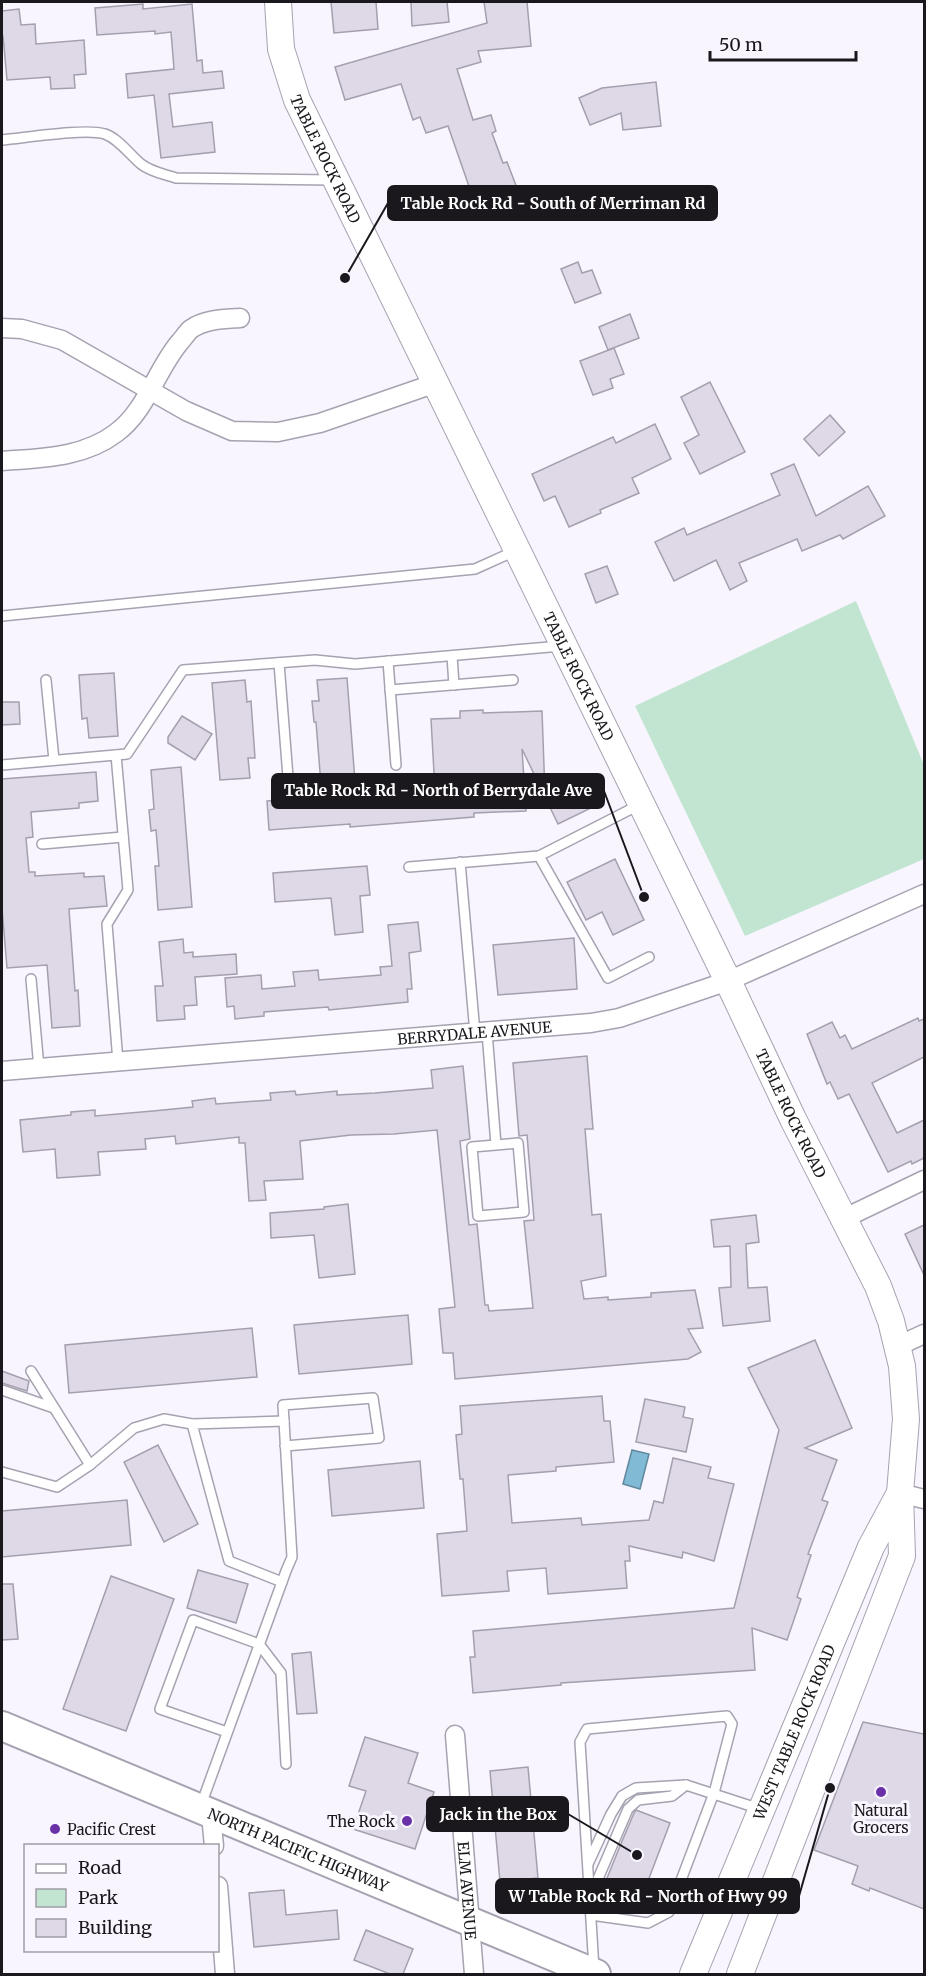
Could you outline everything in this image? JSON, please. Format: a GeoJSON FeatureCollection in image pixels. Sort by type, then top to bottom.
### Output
{"type":"FeatureCollection","features":[{"type":"Feature","properties":{"kind":"main road","name":"TABLE ROCK ROAD"},"geometry":{"type":"LineString","coordinates":[[278,2],[281,49],[294,90],[793,1119],[878,1286],[898,1346]]}},
{"type":"Feature","properties":{"kind":"main road","name":"WEST TABLE ROCK ROAD"},"geometry":{"type":"LineString","coordinates":[[740,1974],[902,1556],[912,1496],[902,1366],[898,1346]]}},
{"type":"Feature","properties":{"kind":"main road","name":"WEST TABLE ROCK ROAD"},"geometry":{"type":"LineString","coordinates":[[693,1974],[871,1546],[912,1496]]}},
{"type":"Feature","properties":{"kind":"main road","name":"NORTH PACIFIC HIGHWAY"},"geometry":{"type":"LineString","coordinates":[[2,1726],[205,1813],[470,1920],[595,1974]]}},
{"type":"Feature","properties":{"kind":"street"},"geometry":{"type":"LineString","coordinates":[[2,461],[60,456],[91,448],[117,433],[135,414],[172,352],[191,329],[215,320],[240,318]]}},
{"type":"Feature","properties":{"kind":"street"},"geometry":{"type":"LineString","coordinates":[[2,328],[22,329],[62,340],[186,411],[232,431],[278,432],[320,423],[436,383]]}},
{"type":"Feature","properties":{"kind":"street","name":"BERRYDALE AVENUE"},"geometry":{"type":"LineString","coordinates":[[2,1071],[591,1023],[619,1018],[728,981],[924,894]]}},
{"type":"Feature","properties":{"kind":"street"},"geometry":{"type":"LineString","coordinates":[[845,1218],[924,1180]]}},
{"type":"Feature","properties":{"kind":"street"},"geometry":{"type":"LineString","coordinates":[[898,1346],[924,1334]]}},
{"type":"Feature","properties":{"kind":"street","name":"ELM AVENUE"},"geometry":{"type":"LineString","coordinates":[[455,1735],[474,1974]]}},
{"type":"Feature","properties":{"kind":"street"},"geometry":{"type":"LineString","coordinates":[[205,1813],[214,1844]]}},
{"type":"Feature","properties":{"kind":"street"},"geometry":{"type":"LineString","coordinates":[[219,1899],[225,1974]]}},
{"type":"Feature","properties":{"kind":"lane"},"geometry":{"type":"LineString","coordinates":[[2,140],[83,132],[105,134],[142,165],[176,178],[337,180]]}},
{"type":"Feature","properties":{"kind":"lane"},"geometry":{"type":"LineString","coordinates":[[2,616],[475,569],[517,550]]}},
{"type":"Feature","properties":{"kind":"lane"},"geometry":{"type":"LineString","coordinates":[[2,765],[127,754],[183,670],[315,660],[355,664],[564,646]]}},
{"type":"Feature","properties":{"kind":"lane"},"geometry":{"type":"LineString","coordinates":[[452,656],[454,685]]}},
{"type":"Feature","properties":{"kind":"lane"},"geometry":{"type":"LineString","coordinates":[[388,661],[396,765]]}},
{"type":"Feature","properties":{"kind":"lane"},"geometry":{"type":"LineString","coordinates":[[279,663],[288,777]]}},
{"type":"Feature","properties":{"kind":"lane"},"geometry":{"type":"LineString","coordinates":[[46,680],[54,760]]}},
{"type":"Feature","properties":{"kind":"lane"},"geometry":{"type":"LineString","coordinates":[[390,690],[513,680]]}},
{"type":"Feature","properties":{"kind":"lane"},"geometry":{"type":"LineString","coordinates":[[116,755],[128,891],[107,924],[118,1062]]}},
{"type":"Feature","properties":{"kind":"lane"},"geometry":{"type":"LineString","coordinates":[[409,867],[539,856],[641,804]]}},
{"type":"Feature","properties":{"kind":"lane"},"geometry":{"type":"LineString","coordinates":[[42,844],[123,837]]}},
{"type":"Feature","properties":{"kind":"lane"},"geometry":{"type":"LineString","coordinates":[[539,856],[608,978],[649,957]]}},
{"type":"Feature","properties":{"kind":"lane"},"geometry":{"type":"LineString","coordinates":[[460,862],[496,1145]]}},
{"type":"Feature","properties":{"kind":"lane"},"geometry":{"type":"LineString","coordinates":[[31,979],[39,1068]]}},
{"type":"Feature","properties":{"kind":"lane"},"geometry":{"type":"LineString","coordinates":[[518,1143],[524,1212],[478,1216],[472,1147],[496,1145],[518,1143]]}},
{"type":"Feature","properties":{"kind":"lane"},"geometry":{"type":"LineString","coordinates":[[31,1371],[90,1465]]}},
{"type":"Feature","properties":{"kind":"lane"},"geometry":{"type":"LineString","coordinates":[[2,1390],[54,1408]]}},
{"type":"Feature","properties":{"kind":"lane"},"geometry":{"type":"LineString","coordinates":[[205,1813],[227,1732],[292,1557],[285,1446],[283,1405],[372,1398],[379,1438],[285,1446]]}},
{"type":"Feature","properties":{"kind":"lane"},"geometry":{"type":"LineString","coordinates":[[2,1472],[57,1487],[90,1465],[134,1428],[164,1419],[192,1424],[284,1421]]}},
{"type":"Feature","properties":{"kind":"lane"},"geometry":{"type":"LineString","coordinates":[[192,1424],[229,1562],[282,1582]]}},
{"type":"Feature","properties":{"kind":"lane"},"geometry":{"type":"LineString","coordinates":[[227,1732],[160,1709],[193,1620],[259,1644],[281,1673],[286,1764]]}},
{"type":"Feature","properties":{"kind":"lane"},"geometry":{"type":"LineString","coordinates":[[591,1915],[648,1923],[669,1912],[714,1793],[732,1724],[727,1716],[587,1729],[580,1742],[587,1866],[595,1974]]}},
{"type":"Feature","properties":{"kind":"lane"},"geometry":{"type":"LineString","coordinates":[[587,1866],[622,1796],[636,1788],[686,1785],[761,1810]]}},
{"type":"Feature","properties":{"kind":"lane"},"geometry":{"type":"LineString","coordinates":[[590,1898],[628,1809],[638,1800],[672,1796],[686,1785]]}},
{"type":"Feature","properties":{"kind":"green space"},"geometry":{"type":"Polygon","coordinates":[[[856,601],[924,765],[924,859],[745,936],[635,706],[856,601]]]}},
{"type":"Feature","properties":{"kind":"water"},"geometry":{"type":"Polygon","coordinates":[[[632,1450],[649,1454],[640,1489],[623,1484],[632,1450]]]}},
{"type":"Feature","properties":{"kind":"building"},"geometry":{"type":"Polygon","coordinates":[[[331,2],[376,2],[378,29],[334,33],[331,2]]]}},
{"type":"Feature","properties":{"kind":"building"},"geometry":{"type":"Polygon","coordinates":[[[411,2],[447,2],[449,22],[412,26],[411,2]]]}},
{"type":"Feature","properties":{"kind":"building"},"geometry":{"type":"Polygon","coordinates":[[[484,2],[527,2],[531,46],[478,51],[481,62],[457,69],[473,120],[491,115],[496,131],[492,133],[503,163],[507,162],[517,188],[487,199],[484,188],[471,192],[448,126],[426,133],[420,117],[413,120],[401,84],[345,100],[335,67],[487,23],[484,2]]]}},
{"type":"Feature","properties":{"kind":"building"},"geometry":{"type":"Polygon","coordinates":[[[143,4],[143,9],[192,4],[197,61],[202,60],[203,73],[222,71],[224,88],[169,94],[173,127],[212,122],[215,152],[161,158],[154,95],[128,98],[126,74],[174,69],[171,32],[97,35],[95,8],[143,4]]]}},
{"type":"Feature","properties":{"kind":"building"},"geometry":{"type":"Polygon","coordinates":[[[19,9],[21,25],[35,24],[36,44],[84,40],[86,74],[74,75],[75,88],[51,89],[50,77],[7,80],[2,36],[2,11],[19,9]]]}},
{"type":"Feature","properties":{"kind":"building"},"geometry":{"type":"Polygon","coordinates":[[[656,82],[661,126],[623,130],[621,113],[590,125],[579,98],[602,88],[656,82]]]}},
{"type":"Feature","properties":{"kind":"building"},"geometry":{"type":"Polygon","coordinates":[[[578,262],[582,273],[592,270],[601,293],[575,303],[561,269],[578,262]]]}},
{"type":"Feature","properties":{"kind":"building"},"geometry":{"type":"Polygon","coordinates":[[[630,314],[639,338],[608,350],[599,327],[630,314]]]}},
{"type":"Feature","properties":{"kind":"building"},"geometry":{"type":"Polygon","coordinates":[[[614,348],[624,374],[610,379],[613,388],[593,395],[580,361],[614,348]]]}},
{"type":"Feature","properties":{"kind":"building"},"geometry":{"type":"Polygon","coordinates":[[[710,382],[745,452],[700,474],[684,443],[699,435],[681,397],[710,382]]]}},
{"type":"Feature","properties":{"kind":"building"},"geometry":{"type":"Polygon","coordinates":[[[830,415],[845,432],[819,456],[804,439],[830,415]]]}},
{"type":"Feature","properties":{"kind":"building"},"geometry":{"type":"Polygon","coordinates":[[[655,424],[671,459],[632,478],[639,493],[569,527],[555,496],[544,501],[532,474],[613,437],[616,443],[655,424]]]}},
{"type":"Feature","properties":{"kind":"building"},"geometry":{"type":"Polygon","coordinates":[[[794,464],[816,516],[868,486],[885,516],[843,539],[840,535],[802,551],[797,539],[739,563],[747,581],[730,590],[716,560],[674,581],[655,542],[684,528],[687,535],[780,495],[771,474],[794,464]]]}},
{"type":"Feature","properties":{"kind":"building"},"geometry":{"type":"Polygon","coordinates":[[[607,566],[618,594],[596,603],[585,574],[607,566]]]}},
{"type":"Feature","properties":{"kind":"building"},"geometry":{"type":"Polygon","coordinates":[[[114,673],[118,736],[89,738],[87,718],[82,719],[79,675],[114,673]]]}},
{"type":"Feature","properties":{"kind":"building"},"geometry":{"type":"Polygon","coordinates":[[[347,678],[356,794],[361,794],[362,797],[435,791],[431,719],[460,718],[460,711],[483,710],[483,713],[542,711],[545,794],[575,780],[589,809],[558,824],[522,749],[526,811],[474,813],[474,817],[350,827],[350,824],[269,830],[267,801],[322,797],[316,722],[314,722],[312,701],[319,701],[317,680],[347,678]]]}},
{"type":"Feature","properties":{"kind":"building"},"geometry":{"type":"Polygon","coordinates":[[[245,680],[247,702],[251,701],[255,758],[248,758],[250,778],[220,780],[212,683],[245,680]]]}},
{"type":"Feature","properties":{"kind":"building"},"geometry":{"type":"Polygon","coordinates":[[[2,702],[19,702],[20,724],[2,725],[2,702]]]}},
{"type":"Feature","properties":{"kind":"building"},"geometry":{"type":"Polygon","coordinates":[[[182,716],[212,734],[195,760],[168,743],[168,737],[182,716]]]}},
{"type":"Feature","properties":{"kind":"building"},"geometry":{"type":"Polygon","coordinates":[[[181,767],[192,907],[158,910],[155,866],[159,866],[156,830],[151,831],[149,810],[154,809],[151,770],[181,767]]]}},
{"type":"Feature","properties":{"kind":"building"},"geometry":{"type":"Polygon","coordinates":[[[96,772],[98,801],[79,803],[79,808],[31,812],[33,837],[26,838],[29,872],[35,872],[35,876],[84,873],[84,877],[104,876],[107,906],[69,909],[80,1026],[52,1028],[47,965],[7,968],[2,908],[2,779],[96,772]]]}},
{"type":"Feature","properties":{"kind":"building"},"geometry":{"type":"Polygon","coordinates":[[[615,859],[644,920],[613,935],[602,912],[586,920],[567,882],[615,859]]]}},
{"type":"Feature","properties":{"kind":"building"},"geometry":{"type":"Polygon","coordinates":[[[367,866],[370,895],[360,896],[363,932],[335,935],[331,898],[275,902],[273,873],[367,866]]]}},
{"type":"Feature","properties":{"kind":"building"},"geometry":{"type":"Polygon","coordinates":[[[418,922],[421,951],[409,953],[412,989],[407,989],[408,1002],[329,1010],[328,1007],[264,1012],[264,1016],[235,1019],[234,1006],[227,1007],[225,978],[261,975],[262,989],[295,986],[293,972],[318,970],[319,980],[381,975],[380,967],[392,966],[388,925],[418,922]]]}},
{"type":"Feature","properties":{"kind":"building"},"geometry":{"type":"Polygon","coordinates":[[[574,938],[577,989],[498,995],[493,945],[574,938]]]}},
{"type":"Feature","properties":{"kind":"building"},"geometry":{"type":"Polygon","coordinates":[[[183,939],[184,953],[193,952],[193,957],[236,954],[237,974],[195,977],[197,1005],[184,1006],[185,1019],[157,1021],[155,986],[163,986],[159,942],[183,939]]]}},
{"type":"Feature","properties":{"kind":"building"},"geometry":{"type":"Polygon","coordinates":[[[918,1018],[919,1021],[924,1019],[924,1057],[872,1083],[897,1133],[924,1120],[924,1158],[912,1164],[911,1161],[888,1172],[849,1094],[838,1099],[830,1082],[827,1084],[807,1034],[832,1022],[840,1038],[845,1035],[852,1049],[918,1018]]]}},
{"type":"Feature","properties":{"kind":"building"},"geometry":{"type":"Polygon","coordinates":[[[587,1056],[593,1129],[585,1129],[592,1215],[601,1214],[606,1276],[581,1281],[584,1299],[651,1297],[651,1293],[695,1290],[703,1328],[688,1329],[701,1352],[688,1359],[455,1379],[453,1353],[443,1353],[439,1309],[455,1307],[437,1130],[351,1135],[300,1141],[303,1179],[264,1181],[266,1200],[249,1201],[245,1143],[239,1143],[239,1137],[176,1144],[175,1136],[145,1139],[146,1149],[98,1152],[100,1175],[57,1178],[55,1149],[23,1152],[20,1120],[95,1110],[95,1116],[193,1107],[192,1101],[215,1098],[216,1104],[271,1100],[270,1093],[295,1091],[296,1095],[337,1091],[337,1095],[433,1088],[431,1070],[463,1066],[470,1139],[460,1141],[469,1225],[477,1224],[485,1305],[488,1305],[489,1311],[533,1308],[524,1221],[534,1220],[527,1135],[519,1136],[513,1063],[587,1056]]]}},
{"type":"Feature","properties":{"kind":"building"},"geometry":{"type":"Polygon","coordinates":[[[348,1204],[355,1274],[319,1278],[314,1235],[271,1238],[270,1213],[324,1209],[324,1207],[348,1204]]]}},
{"type":"Feature","properties":{"kind":"building"},"geometry":{"type":"Polygon","coordinates":[[[756,1215],[759,1242],[746,1244],[748,1288],[767,1287],[770,1321],[723,1326],[719,1288],[731,1287],[730,1246],[714,1247],[711,1220],[756,1215]]]}},
{"type":"Feature","properties":{"kind":"building"},"geometry":{"type":"Polygon","coordinates":[[[924,1225],[924,1275],[905,1234],[924,1225]]]}},
{"type":"Feature","properties":{"kind":"building"},"geometry":{"type":"Polygon","coordinates":[[[408,1315],[412,1364],[299,1374],[294,1325],[408,1315]]]}},
{"type":"Feature","properties":{"kind":"building"},"geometry":{"type":"Polygon","coordinates":[[[252,1328],[257,1377],[69,1393],[65,1345],[252,1328]]]}},
{"type":"Feature","properties":{"kind":"building"},"geometry":{"type":"Polygon","coordinates":[[[815,1340],[852,1428],[805,1448],[837,1460],[822,1500],[828,1502],[808,1554],[811,1555],[797,1597],[801,1599],[787,1640],[752,1628],[755,1670],[561,1683],[561,1685],[473,1693],[470,1657],[475,1657],[473,1631],[734,1608],[779,1430],[748,1368],[815,1340]]]}},
{"type":"Feature","properties":{"kind":"building"},"geometry":{"type":"Polygon","coordinates":[[[2,1371],[29,1381],[27,1391],[2,1383],[2,1371]]]}},
{"type":"Feature","properties":{"kind":"building"},"geometry":{"type":"Polygon","coordinates":[[[602,1396],[604,1421],[610,1421],[614,1462],[556,1467],[556,1471],[508,1475],[512,1523],[581,1518],[582,1525],[649,1520],[654,1501],[663,1503],[673,1458],[711,1467],[708,1478],[734,1484],[714,1561],[683,1552],[682,1558],[629,1546],[630,1561],[625,1561],[627,1588],[548,1594],[546,1568],[507,1571],[509,1591],[442,1596],[437,1534],[467,1531],[463,1479],[460,1479],[456,1435],[462,1434],[460,1406],[602,1396]]]}},
{"type":"Feature","properties":{"kind":"building"},"geometry":{"type":"Polygon","coordinates":[[[645,1399],[685,1407],[683,1417],[693,1419],[686,1452],[636,1442],[645,1399]]]}},
{"type":"Feature","properties":{"kind":"building"},"geometry":{"type":"Polygon","coordinates":[[[158,1445],[198,1524],[164,1542],[124,1462],[158,1445]]]}},
{"type":"Feature","properties":{"kind":"building"},"geometry":{"type":"Polygon","coordinates":[[[420,1461],[424,1508],[332,1516],[328,1470],[420,1461]]]}},
{"type":"Feature","properties":{"kind":"building"},"geometry":{"type":"Polygon","coordinates":[[[127,1500],[131,1545],[2,1557],[2,1511],[127,1500]]]}},
{"type":"Feature","properties":{"kind":"building"},"geometry":{"type":"Polygon","coordinates":[[[198,1570],[248,1584],[236,1623],[187,1608],[198,1570]]]}},
{"type":"Feature","properties":{"kind":"building"},"geometry":{"type":"Polygon","coordinates":[[[111,1576],[174,1599],[126,1731],[63,1709],[111,1576]]]}},
{"type":"Feature","properties":{"kind":"building"},"geometry":{"type":"Polygon","coordinates":[[[2,1584],[13,1584],[18,1639],[2,1640],[2,1584]]]}},
{"type":"Feature","properties":{"kind":"building"},"geometry":{"type":"Polygon","coordinates":[[[311,1652],[317,1713],[297,1714],[292,1654],[311,1652]]]}},
{"type":"Feature","properties":{"kind":"building","name":"Natural Grocers"},"geometry":{"type":"Polygon","coordinates":[[[863,1722],[924,1734],[924,1909],[870,1888],[869,1891],[852,1884],[858,1866],[814,1850],[863,1722]]]}},
{"type":"Feature","properties":{"kind":"building"},"geometry":{"type":"Polygon","coordinates":[[[365,1737],[418,1753],[408,1783],[434,1792],[415,1849],[353,1829],[366,1791],[349,1786],[365,1737]]]}},
{"type":"Feature","properties":{"kind":"building"},"geometry":{"type":"Polygon","coordinates":[[[528,1767],[538,1878],[500,1882],[490,1771],[528,1767]]]}},
{"type":"Feature","properties":{"kind":"building"},"geometry":{"type":"Polygon","coordinates":[[[636,1810],[670,1823],[640,1902],[603,1888],[636,1810]]]}},
{"type":"Feature","properties":{"kind":"building"},"geometry":{"type":"Polygon","coordinates":[[[284,1890],[286,1915],[337,1910],[339,1939],[254,1947],[249,1893],[284,1890]]]}},
{"type":"Feature","properties":{"kind":"building"},"geometry":{"type":"Polygon","coordinates":[[[366,1930],[413,1949],[403,1974],[390,1974],[354,1960],[366,1930]]]}},
{"type":"Feature","properties":{"kind":"place","name":"Table Rock Rd - South of Merriman Rd"},"geometry":{"type":"Point","coordinates":[345,278]}},
{"type":"Feature","properties":{"kind":"place","name":"Table Rock Rd - North of Berrydale Ave"},"geometry":{"type":"Point","coordinates":[644,897]}},
{"type":"Feature","properties":{"kind":"place","name":"W Table Rock Rd - North of Hwy 99"},"geometry":{"type":"Point","coordinates":[830,1788]}},
{"type":"Feature","properties":{"kind":"place","name":"Natural Grocers"},"geometry":{"type":"Point","coordinates":[881,1792]}},
{"type":"Feature","properties":{"kind":"place","name":"The Rock"},"geometry":{"type":"Point","coordinates":[407,1821]}},
{"type":"Feature","properties":{"kind":"place","name":"Pacific Crest"},"geometry":{"type":"Point","coordinates":[55,1829]}},
{"type":"Feature","properties":{"kind":"place","name":"Jack in the Box"},"geometry":{"type":"Point","coordinates":[637,1855]}}]}
